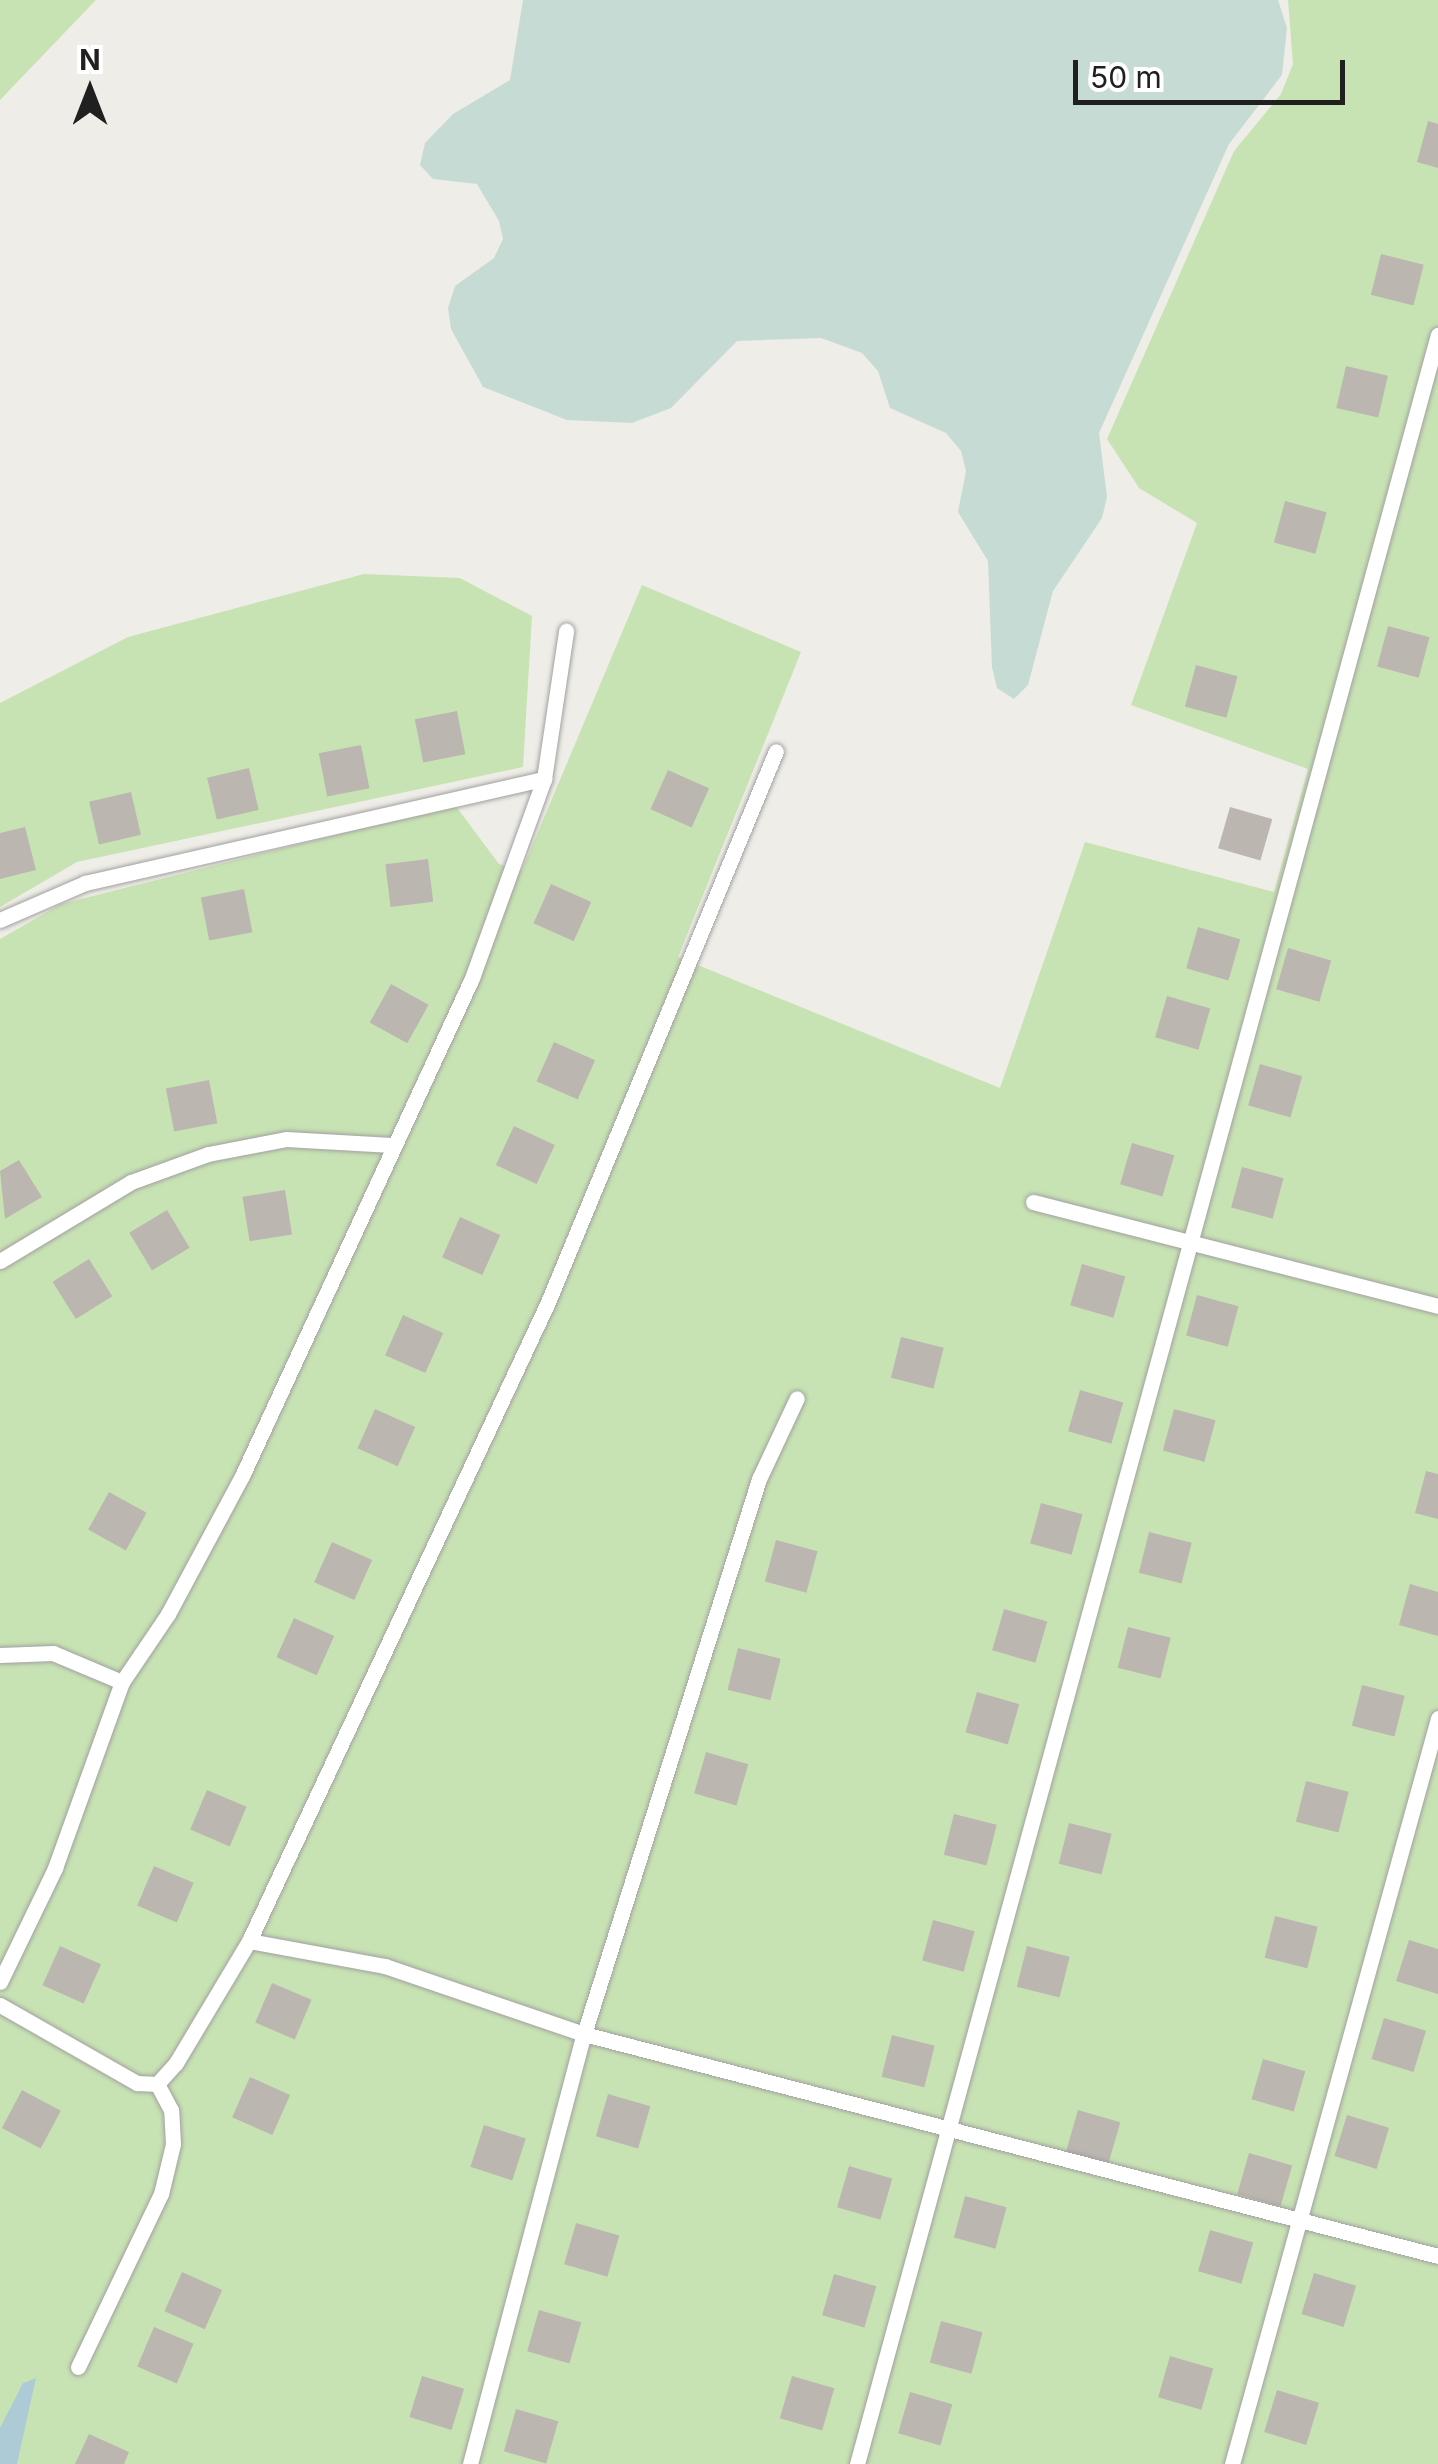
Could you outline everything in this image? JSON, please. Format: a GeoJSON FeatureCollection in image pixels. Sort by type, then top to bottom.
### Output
{"type":"FeatureCollection","features":[{"type":"Feature","properties":{"kind":"lane"},"geometry":{"type":"LineString","coordinates":[[858,2464],[1189,1239],[1437,345]]}},
{"type":"Feature","properties":{"kind":"lane"},"geometry":{"type":"LineString","coordinates":[[0,1982],[55,1868],[122,1682],[168,1614],[242,1476],[472,978],[544,779],[566,631]]}},
{"type":"Feature","properties":{"kind":"lane"},"geometry":{"type":"LineString","coordinates":[[157,2084],[249,1941],[548,1302],[776,751]]}},
{"type":"Feature","properties":{"kind":"lane"},"geometry":{"type":"LineString","coordinates":[[0,920],[85,882],[544,779]]}},
{"type":"Feature","properties":{"kind":"lane"},"geometry":{"type":"LineString","coordinates":[[0,1261],[131,1182],[208,1154],[286,1138],[392,1145]]}},
{"type":"Feature","properties":{"kind":"lane"},"geometry":{"type":"LineString","coordinates":[[1033,1202],[1438,1306]]}},
{"type":"Feature","properties":{"kind":"lane"},"geometry":{"type":"LineString","coordinates":[[470,2464],[584,2034],[759,1479],[797,1398]]}},
{"type":"Feature","properties":{"kind":"lane"},"geometry":{"type":"LineString","coordinates":[[0,1654],[54,1652],[122,1682]]}},
{"type":"Feature","properties":{"kind":"lane"},"geometry":{"type":"LineString","coordinates":[[1232,2464],[1295,2218],[1438,1718]]}},
{"type":"Feature","properties":{"kind":"lane"},"geometry":{"type":"LineString","coordinates":[[249,1941],[386,1966],[584,2034],[1438,2256]]}},
{"type":"Feature","properties":{"kind":"lane"},"geometry":{"type":"LineString","coordinates":[[0,2006],[137,2084],[157,2084]]}},
{"type":"Feature","properties":{"kind":"lane"},"geometry":{"type":"LineString","coordinates":[[78,2367],[161,2194],[173,2144],[171,2110],[157,2084]]}},
{"type":"Feature","properties":{"kind":"green space"},"geometry":{"type":"Polygon","coordinates":[[[0,0],[96,0],[0,100],[0,0]]]}},
{"type":"Feature","properties":{"kind":"green space"},"geometry":{"type":"Polygon","coordinates":[[[523,0],[1278,0],[1287,28],[1282,75],[1229,144],[1099,433],[1107,497],[1102,518],[1053,591],[1028,685],[1014,699],[997,688],[992,667],[988,561],[958,512],[966,471],[961,451],[946,433],[890,408],[878,371],[862,353],[821,338],[737,341],[671,408],[632,423],[567,420],[483,387],[451,329],[448,308],[455,286],[494,258],[503,239],[499,221],[477,184],[433,179],[420,165],[425,143],[453,114],[510,80],[523,0]]]}},
{"type":"Feature","properties":{"kind":"green space"},"geometry":{"type":"Polygon","coordinates":[[[1288,0],[1438,0],[1438,2464],[0,2464],[0,939],[61,904],[455,805],[499,864],[522,870],[642,585],[801,652],[678,957],[1000,1088],[1085,842],[1274,892],[1308,769],[1131,705],[1197,523],[1139,488],[1107,439],[1234,151],[1281,94],[1293,64],[1288,0]]]}},
{"type":"Feature","properties":{"kind":"green space"},"geometry":{"type":"Polygon","coordinates":[[[364,574],[460,578],[532,616],[523,767],[77,862],[0,907],[0,703],[128,637],[364,574]]]}},
{"type":"Feature","properties":{"kind":"water"},"geometry":{"type":"Polygon","coordinates":[[[36,2378],[17,2464],[0,2464],[0,2428],[23,2383],[36,2378]]]}},
{"type":"Feature","properties":{"kind":"building"},"geometry":{"type":"Polygon","coordinates":[[[1428,121],[1438,124],[1438,168],[1417,162],[1428,121]]]}},
{"type":"Feature","properties":{"kind":"building"},"geometry":{"type":"Polygon","coordinates":[[[1381,254],[1424,265],[1414,305],[1371,295],[1381,254]]]}},
{"type":"Feature","properties":{"kind":"building"},"geometry":{"type":"Polygon","coordinates":[[[1346,366],[1388,376],[1378,418],[1336,408],[1346,366]]]}},
{"type":"Feature","properties":{"kind":"building"},"geometry":{"type":"Polygon","coordinates":[[[1285,501],[1327,512],[1315,554],[1274,543],[1285,501]]]}},
{"type":"Feature","properties":{"kind":"building"},"geometry":{"type":"Polygon","coordinates":[[[1388,626],[1430,637],[1419,678],[1377,667],[1388,626]]]}},
{"type":"Feature","properties":{"kind":"building"},"geometry":{"type":"Polygon","coordinates":[[[1196,665],[1238,676],[1226,718],[1185,707],[1196,665]]]}},
{"type":"Feature","properties":{"kind":"building"},"geometry":{"type":"Polygon","coordinates":[[[457,711],[465,754],[423,762],[415,719],[457,711]]]}},
{"type":"Feature","properties":{"kind":"building"},"geometry":{"type":"Polygon","coordinates":[[[361,745],[369,788],[327,796],[319,753],[361,745]]]}},
{"type":"Feature","properties":{"kind":"building"},"geometry":{"type":"Polygon","coordinates":[[[249,768],[259,810],[217,820],[207,778],[249,768]]]}},
{"type":"Feature","properties":{"kind":"building"},"geometry":{"type":"Polygon","coordinates":[[[668,770],[709,788],[692,828],[651,809],[668,770]]]}},
{"type":"Feature","properties":{"kind":"building"},"geometry":{"type":"Polygon","coordinates":[[[131,792],[141,835],[99,845],[89,802],[131,792]]]}},
{"type":"Feature","properties":{"kind":"building"},"geometry":{"type":"Polygon","coordinates":[[[1230,807],[1272,819],[1260,860],[1218,848],[1230,807]]]}},
{"type":"Feature","properties":{"kind":"building"},"geometry":{"type":"Polygon","coordinates":[[[25,827],[36,870],[0,879],[0,833],[25,827]]]}},
{"type":"Feature","properties":{"kind":"building"},"geometry":{"type":"Polygon","coordinates":[[[428,859],[433,902],[391,907],[385,864],[428,859]]]}},
{"type":"Feature","properties":{"kind":"building"},"geometry":{"type":"Polygon","coordinates":[[[551,884],[591,902],[574,941],[534,923],[551,884]]]}},
{"type":"Feature","properties":{"kind":"building"},"geometry":{"type":"Polygon","coordinates":[[[244,889],[252,932],[209,941],[201,897],[244,889]]]}},
{"type":"Feature","properties":{"kind":"building"},"geometry":{"type":"Polygon","coordinates":[[[1198,927],[1240,939],[1228,980],[1186,968],[1198,927]]]}},
{"type":"Feature","properties":{"kind":"building"},"geometry":{"type":"Polygon","coordinates":[[[1288,948],[1331,960],[1319,1002],[1276,989],[1288,948]]]}},
{"type":"Feature","properties":{"kind":"building"},"geometry":{"type":"Polygon","coordinates":[[[391,984],[429,1005],[407,1043],[370,1022],[391,984]]]}},
{"type":"Feature","properties":{"kind":"building"},"geometry":{"type":"Polygon","coordinates":[[[1167,996],[1210,1008],[1198,1050],[1155,1037],[1167,996]]]}},
{"type":"Feature","properties":{"kind":"building"},"geometry":{"type":"Polygon","coordinates":[[[554,1042],[595,1060],[578,1100],[537,1081],[554,1042]]]}},
{"type":"Feature","properties":{"kind":"building"},"geometry":{"type":"Polygon","coordinates":[[[1260,1064],[1302,1076],[1290,1117],[1248,1105],[1260,1064]]]}},
{"type":"Feature","properties":{"kind":"building"},"geometry":{"type":"Polygon","coordinates":[[[209,1080],[217,1123],[174,1132],[166,1088],[209,1080]]]}},
{"type":"Feature","properties":{"kind":"building"},"geometry":{"type":"Polygon","coordinates":[[[514,1126],[555,1145],[537,1184],[496,1165],[514,1126]]]}},
{"type":"Feature","properties":{"kind":"building"},"geometry":{"type":"Polygon","coordinates":[[[1132,1143],[1174,1155],[1162,1196],[1120,1184],[1132,1143]]]}},
{"type":"Feature","properties":{"kind":"building"},"geometry":{"type":"Polygon","coordinates":[[[19,1160],[42,1197],[5,1219],[0,1171],[19,1160]]]}},
{"type":"Feature","properties":{"kind":"building"},"geometry":{"type":"Polygon","coordinates":[[[1242,1167],[1284,1178],[1273,1219],[1231,1208],[1242,1167]]]}},
{"type":"Feature","properties":{"kind":"building"},"geometry":{"type":"Polygon","coordinates":[[[285,1190],[292,1234],[250,1241],[243,1197],[285,1190]]]}},
{"type":"Feature","properties":{"kind":"building"},"geometry":{"type":"Polygon","coordinates":[[[167,1210],[190,1248],[152,1270],[129,1233],[167,1210]]]}},
{"type":"Feature","properties":{"kind":"building"},"geometry":{"type":"Polygon","coordinates":[[[460,1217],[500,1235],[482,1275],[442,1257],[460,1217]]]}},
{"type":"Feature","properties":{"kind":"building"},"geometry":{"type":"Polygon","coordinates":[[[89,1259],[112,1296],[76,1319],[53,1282],[89,1259]]]}},
{"type":"Feature","properties":{"kind":"building"},"geometry":{"type":"Polygon","coordinates":[[[1082,1264],[1125,1276],[1113,1318],[1070,1305],[1082,1264]]]}},
{"type":"Feature","properties":{"kind":"building"},"geometry":{"type":"Polygon","coordinates":[[[1197,1295],[1239,1306],[1228,1347],[1186,1336],[1197,1295]]]}},
{"type":"Feature","properties":{"kind":"building"},"geometry":{"type":"Polygon","coordinates":[[[403,1315],[443,1333],[425,1373],[385,1355],[403,1315]]]}},
{"type":"Feature","properties":{"kind":"building"},"geometry":{"type":"Polygon","coordinates":[[[901,1337],[944,1348],[934,1388],[891,1378],[901,1337]]]}},
{"type":"Feature","properties":{"kind":"building"},"geometry":{"type":"Polygon","coordinates":[[[1080,1390],[1123,1402],[1111,1444],[1068,1431],[1080,1390]]]}},
{"type":"Feature","properties":{"kind":"building"},"geometry":{"type":"Polygon","coordinates":[[[375,1409],[415,1427],[398,1466],[358,1448],[375,1409]]]}},
{"type":"Feature","properties":{"kind":"building"},"geometry":{"type":"Polygon","coordinates":[[[1174,1409],[1216,1420],[1204,1462],[1163,1451],[1174,1409]]]}},
{"type":"Feature","properties":{"kind":"building"},"geometry":{"type":"Polygon","coordinates":[[[1426,1471],[1438,1474],[1438,1519],[1415,1513],[1426,1471]]]}},
{"type":"Feature","properties":{"kind":"building"},"geometry":{"type":"Polygon","coordinates":[[[109,1492],[147,1513],[126,1550],[88,1530],[109,1492]]]}},
{"type":"Feature","properties":{"kind":"building"},"geometry":{"type":"Polygon","coordinates":[[[1041,1503],[1083,1514],[1072,1555],[1030,1544],[1041,1503]]]}},
{"type":"Feature","properties":{"kind":"building"},"geometry":{"type":"Polygon","coordinates":[[[1149,1532],[1192,1543],[1182,1583],[1139,1573],[1149,1532]]]}},
{"type":"Feature","properties":{"kind":"building"},"geometry":{"type":"Polygon","coordinates":[[[776,1540],[818,1551],[806,1593],[765,1582],[776,1540]]]}},
{"type":"Feature","properties":{"kind":"building"},"geometry":{"type":"Polygon","coordinates":[[[332,1542],[372,1560],[354,1600],[314,1582],[332,1542]]]}},
{"type":"Feature","properties":{"kind":"building"},"geometry":{"type":"Polygon","coordinates":[[[1410,1584],[1438,1592],[1438,1636],[1399,1625],[1410,1584]]]}},
{"type":"Feature","properties":{"kind":"building"},"geometry":{"type":"Polygon","coordinates":[[[1004,1609],[1047,1621],[1035,1663],[992,1650],[1004,1609]]]}},
{"type":"Feature","properties":{"kind":"building"},"geometry":{"type":"Polygon","coordinates":[[[294,1618],[334,1636],[317,1675],[277,1657],[294,1618]]]}},
{"type":"Feature","properties":{"kind":"building"},"geometry":{"type":"Polygon","coordinates":[[[1128,1627],[1171,1638],[1161,1678],[1118,1668],[1128,1627]]]}},
{"type":"Feature","properties":{"kind":"building"},"geometry":{"type":"Polygon","coordinates":[[[738,1648],[781,1659],[770,1700],[728,1690],[738,1648]]]}},
{"type":"Feature","properties":{"kind":"building"},"geometry":{"type":"Polygon","coordinates":[[[1362,1685],[1405,1696],[1395,1736],[1352,1726],[1362,1685]]]}},
{"type":"Feature","properties":{"kind":"building"},"geometry":{"type":"Polygon","coordinates":[[[977,1692],[1019,1704],[1008,1745],[965,1732],[977,1692]]]}},
{"type":"Feature","properties":{"kind":"building"},"geometry":{"type":"Polygon","coordinates":[[[706,1752],[748,1764],[736,1805],[694,1793],[706,1752]]]}},
{"type":"Feature","properties":{"kind":"building"},"geometry":{"type":"Polygon","coordinates":[[[1306,1781],[1349,1792],[1339,1832],[1296,1822],[1306,1781]]]}},
{"type":"Feature","properties":{"kind":"building"},"geometry":{"type":"Polygon","coordinates":[[[207,1790],[247,1807],[230,1846],[190,1830],[207,1790]]]}},
{"type":"Feature","properties":{"kind":"building"},"geometry":{"type":"Polygon","coordinates":[[[954,1814],[997,1825],[987,1865],[944,1855],[954,1814]]]}},
{"type":"Feature","properties":{"kind":"building"},"geometry":{"type":"Polygon","coordinates":[[[1069,1823],[1112,1834],[1102,1874],[1059,1864],[1069,1823]]]}},
{"type":"Feature","properties":{"kind":"building"},"geometry":{"type":"Polygon","coordinates":[[[154,1866],[194,1883],[177,1922],[137,1906],[154,1866]]]}},
{"type":"Feature","properties":{"kind":"building"},"geometry":{"type":"Polygon","coordinates":[[[1275,1916],[1318,1927],[1307,1968],[1265,1958],[1275,1916]]]}},
{"type":"Feature","properties":{"kind":"building"},"geometry":{"type":"Polygon","coordinates":[[[933,1920],[975,1931],[964,1972],[922,1961],[933,1920]]]}},
{"type":"Feature","properties":{"kind":"building"},"geometry":{"type":"Polygon","coordinates":[[[1409,1940],[1438,1949],[1438,1994],[1396,1981],[1409,1940]]]}},
{"type":"Feature","properties":{"kind":"building"},"geometry":{"type":"Polygon","coordinates":[[[60,1946],[101,1964],[84,2004],[43,1985],[60,1946]]]}},
{"type":"Feature","properties":{"kind":"building"},"geometry":{"type":"Polygon","coordinates":[[[1027,1946],[1070,1957],[1060,1997],[1017,1987],[1027,1946]]]}},
{"type":"Feature","properties":{"kind":"building"},"geometry":{"type":"Polygon","coordinates":[[[272,1983],[312,2000],[295,2039],[255,2023],[272,1983]]]}},
{"type":"Feature","properties":{"kind":"building"},"geometry":{"type":"Polygon","coordinates":[[[1384,2018],[1426,2031],[1414,2072],[1371,2059],[1384,2018]]]}},
{"type":"Feature","properties":{"kind":"building"},"geometry":{"type":"Polygon","coordinates":[[[892,2035],[935,2046],[924,2087],[882,2077],[892,2035]]]}},
{"type":"Feature","properties":{"kind":"building"},"geometry":{"type":"Polygon","coordinates":[[[1263,2059],[1305,2071],[1294,2112],[1251,2099],[1263,2059]]]}},
{"type":"Feature","properties":{"kind":"building"},"geometry":{"type":"Polygon","coordinates":[[[250,2077],[290,2095],[272,2135],[232,2117],[250,2077]]]}},
{"type":"Feature","properties":{"kind":"building"},"geometry":{"type":"Polygon","coordinates":[[[22,2090],[61,2111],[41,2149],[2,2128],[22,2090]]]}},
{"type":"Feature","properties":{"kind":"building"},"geometry":{"type":"Polygon","coordinates":[[[608,2094],[650,2106],[638,2148],[596,2136],[608,2094]]]}},
{"type":"Feature","properties":{"kind":"building"},"geometry":{"type":"Polygon","coordinates":[[[1078,2110],[1120,2122],[1108,2164],[1066,2152],[1078,2110]]]}},
{"type":"Feature","properties":{"kind":"building"},"geometry":{"type":"Polygon","coordinates":[[[1347,2115],[1389,2128],[1377,2169],[1334,2156],[1347,2115]]]}},
{"type":"Feature","properties":{"kind":"building"},"geometry":{"type":"Polygon","coordinates":[[[484,2125],[526,2139],[512,2180],[470,2167],[484,2125]]]}},
{"type":"Feature","properties":{"kind":"building"},"geometry":{"type":"Polygon","coordinates":[[[1249,2153],[1292,2165],[1280,2207],[1237,2194],[1249,2153]]]}},
{"type":"Feature","properties":{"kind":"building"},"geometry":{"type":"Polygon","coordinates":[[[849,2166],[892,2178],[880,2220],[837,2207],[849,2166]]]}},
{"type":"Feature","properties":{"kind":"building"},"geometry":{"type":"Polygon","coordinates":[[[965,2196],[1007,2207],[995,2249],[954,2238],[965,2196]]]}},
{"type":"Feature","properties":{"kind":"building"},"geometry":{"type":"Polygon","coordinates":[[[576,2223],[619,2235],[607,2277],[564,2264],[576,2223]]]}},
{"type":"Feature","properties":{"kind":"building"},"geometry":{"type":"Polygon","coordinates":[[[1210,2230],[1253,2242],[1241,2284],[1198,2271],[1210,2230]]]}},
{"type":"Feature","properties":{"kind":"building"},"geometry":{"type":"Polygon","coordinates":[[[182,2272],[222,2290],[205,2329],[165,2311],[182,2272]]]}},
{"type":"Feature","properties":{"kind":"building"},"geometry":{"type":"Polygon","coordinates":[[[1314,2273],[1356,2286],[1344,2327],[1301,2314],[1314,2273]]]}},
{"type":"Feature","properties":{"kind":"building"},"geometry":{"type":"Polygon","coordinates":[[[834,2274],[876,2286],[864,2327],[822,2315],[834,2274]]]}},
{"type":"Feature","properties":{"kind":"building"},"geometry":{"type":"Polygon","coordinates":[[[539,2310],[581,2322],[569,2363],[527,2351],[539,2310]]]}},
{"type":"Feature","properties":{"kind":"building"},"geometry":{"type":"Polygon","coordinates":[[[941,2321],[983,2332],[971,2374],[930,2363],[941,2321]]]}},
{"type":"Feature","properties":{"kind":"building"},"geometry":{"type":"Polygon","coordinates":[[[154,2327],[194,2344],[177,2383],[137,2367],[154,2327]]]}},
{"type":"Feature","properties":{"kind":"building"},"geometry":{"type":"Polygon","coordinates":[[[1170,2356],[1213,2368],[1201,2410],[1158,2397],[1170,2356]]]}},
{"type":"Feature","properties":{"kind":"building"},"geometry":{"type":"Polygon","coordinates":[[[422,2376],[464,2389],[452,2430],[409,2417],[422,2376]]]}},
{"type":"Feature","properties":{"kind":"building"},"geometry":{"type":"Polygon","coordinates":[[[792,2376],[834,2388],[822,2430],[780,2418],[792,2376]]]}},
{"type":"Feature","properties":{"kind":"building"},"geometry":{"type":"Polygon","coordinates":[[[1277,2390],[1319,2403],[1306,2445],[1264,2432],[1277,2390]]]}},
{"type":"Feature","properties":{"kind":"building"},"geometry":{"type":"Polygon","coordinates":[[[910,2392],[952,2404],[940,2445],[898,2433],[910,2392]]]}},
{"type":"Feature","properties":{"kind":"building"},"geometry":{"type":"Polygon","coordinates":[[[516,2409],[558,2421],[546,2463],[504,2451],[516,2409]]]}},
{"type":"Feature","properties":{"kind":"building"},"geometry":{"type":"Polygon","coordinates":[[[89,2434],[129,2452],[124,2464],[75,2464],[89,2434]]]}}]}
